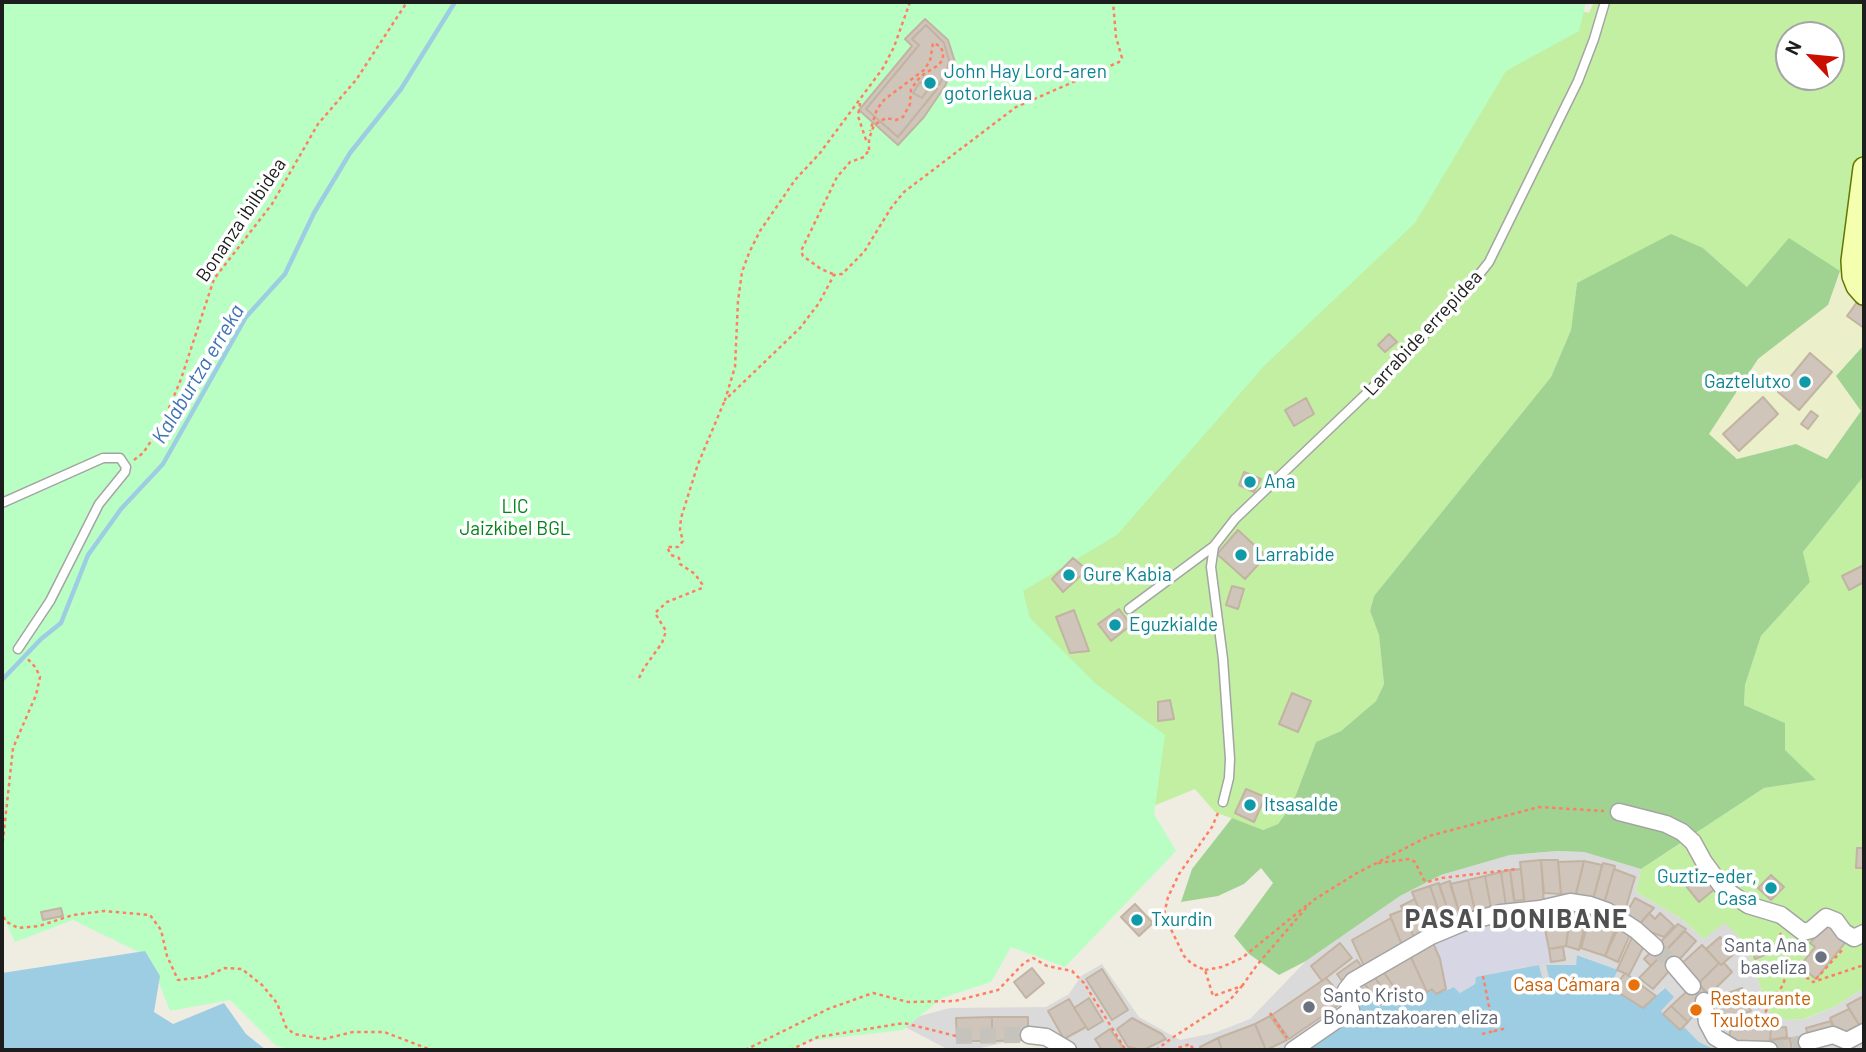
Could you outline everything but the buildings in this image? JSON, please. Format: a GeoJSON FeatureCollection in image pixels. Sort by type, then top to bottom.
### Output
{"type":"FeatureCollection","features":[{"type":"Feature","properties":{"kind":"street"},"geometry":{"type":"LineString","coordinates":[[1864,168],[1852,261],[1853,276],[1864,294]]}},
{"type":"Feature","properties":{"kind":"street"},"geometry":{"type":"LineString","coordinates":[[1619,812],[1666,824],[1682,832],[1693,842],[1723,888],[1748,905],[1781,915],[1803,932],[1811,930],[1826,918],[1832,918],[1844,932],[1859,936]]}},
{"type":"Feature","properties":{"kind":"street"},"geometry":{"type":"LineString","coordinates":[[1294,1050],[1351,1010],[1346,990],[1353,981],[1431,936],[1462,923],[1501,913],[1540,909],[1570,902],[1607,911],[1636,930],[1655,947]]}},
{"type":"Feature","properties":{"kind":"street"},"geometry":{"type":"LineString","coordinates":[[1674,965],[1692,986]]}},
{"type":"Feature","properties":{"kind":"street"},"geometry":{"type":"LineString","coordinates":[[1704,1001],[1707,1022],[1715,1037],[1735,1049],[1769,1050]]}},
{"type":"Feature","properties":{"kind":"street"},"geometry":{"type":"LineString","coordinates":[[1807,1042],[1833,1035],[1847,1041],[1864,1032]]}},
{"type":"Feature","properties":{"kind":"street"},"geometry":{"type":"LineString","coordinates":[[1029,1035],[1046,1037],[1068,1050]]}},
{"type":"Feature","properties":{"kind":"lane","name":"Larrabide errepidea"},"geometry":{"type":"LineString","coordinates":[[1129,609],[1214,546],[1235,519],[1369,391],[1459,300],[1489,262],[1578,81],[1605,2]]}},
{"type":"Feature","properties":{"kind":"lane"},"geometry":{"type":"LineString","coordinates":[[2,503],[103,458],[120,458],[126,467],[125,472],[99,504],[50,601],[18,649]]}},
{"type":"Feature","properties":{"kind":"lane"},"geometry":{"type":"LineString","coordinates":[[1214,546],[1211,567],[1223,659],[1230,759],[1223,802]]}},
{"type":"Feature","properties":{"kind":"path","name":"Bonanza ibilbidea"},"geometry":{"type":"LineString","coordinates":[[126,467],[143,453],[162,425],[181,379],[214,279],[272,204],[318,124],[356,80],[407,2]]}},
{"type":"Feature","properties":{"kind":"path"},"geometry":{"type":"LineString","coordinates":[[639,678],[643,668],[662,643],[666,631],[655,613],[667,602],[702,588],[695,574],[680,565],[678,558],[671,555],[667,547],[678,547],[683,541],[681,518],[698,464],[736,367],[738,301],[742,272],[749,253],[760,231],[795,180],[820,153],[894,47],[910,2]]}},
{"type":"Feature","properties":{"kind":"path"},"geometry":{"type":"LineString","coordinates":[[870,131],[880,120],[896,120],[907,112],[911,89],[921,76],[943,60],[940,46],[933,43],[930,61],[924,70],[885,99],[877,109],[870,131],[869,150],[864,158],[850,162],[836,177],[801,251],[803,256],[815,265],[834,275],[842,274],[864,252],[904,192],[988,127],[1016,107],[1119,62],[1122,58],[1116,37],[1113,2]]}},
{"type":"Feature","properties":{"kind":"path"},"geometry":{"type":"LineString","coordinates":[[860,99],[858,116],[869,150]]}},
{"type":"Feature","properties":{"kind":"path"},"geometry":{"type":"LineString","coordinates":[[725,400],[800,328],[820,303],[834,275]]}},
{"type":"Feature","properties":{"kind":"path"},"geometry":{"type":"LineString","coordinates":[[2,849],[13,748],[36,695],[40,677],[30,660]]}},
{"type":"Feature","properties":{"kind":"path"},"geometry":{"type":"LineString","coordinates":[[1223,802],[1212,827],[1179,874],[1168,897],[1164,915],[1184,956],[1192,964],[1205,970],[1222,967],[1242,958],[1312,901],[1429,836],[1539,807],[1619,812]]}},
{"type":"Feature","properties":{"kind":"path"},"geometry":{"type":"LineString","coordinates":[[1375,864],[1410,859],[1415,862],[1427,882],[1517,869]]}},
{"type":"Feature","properties":{"kind":"path"},"geometry":{"type":"LineString","coordinates":[[1156,1050],[1229,1001],[1312,901]]}},
{"type":"Feature","properties":{"kind":"path"},"geometry":{"type":"LineString","coordinates":[[2,911],[5,921],[18,928],[39,926],[72,915],[104,911],[150,915],[160,930],[167,956],[178,980],[205,977],[225,968],[242,969],[262,985],[277,1003],[286,1027],[294,1034],[324,1039],[353,1032],[384,1032],[431,1050]]}},
{"type":"Feature","properties":{"kind":"path"},"geometry":{"type":"LineString","coordinates":[[1707,1022],[1713,1020],[1715,1030],[1763,1017],[1783,985],[1789,965],[1779,932]]}},
{"type":"Feature","properties":{"kind":"path"},"geometry":{"type":"LineString","coordinates":[[1813,982],[1859,936]]}},
{"type":"Feature","properties":{"kind":"path"},"geometry":{"type":"LineString","coordinates":[[745,1050],[828,1009],[873,993],[908,1002],[955,1001],[998,990],[1024,963],[1033,958],[1047,967],[1072,971],[1084,983],[1125,1049],[1129,1050]]}},
{"type":"Feature","properties":{"kind":"path"},"geometry":{"type":"LineString","coordinates":[[1789,965],[1813,982]]}},
{"type":"Feature","properties":{"kind":"path"},"geometry":{"type":"LineString","coordinates":[[1813,982],[1864,965]]}},
{"type":"Feature","properties":{"kind":"path"},"geometry":{"type":"LineString","coordinates":[[1205,970],[1213,996],[1242,986]]}},
{"type":"Feature","properties":{"kind":"path"},"geometry":{"type":"LineString","coordinates":[[1483,976],[1494,1031]]}},
{"type":"Feature","properties":{"kind":"path"},"geometry":{"type":"LineString","coordinates":[[1270,1013],[1294,1050]]}},
{"type":"Feature","properties":{"kind":"path"},"geometry":{"type":"LineString","coordinates":[[790,1050],[818,1037],[904,1023],[956,1036]]}},
{"type":"Feature","properties":{"kind":"path"},"geometry":{"type":"LineString","coordinates":[[1482,1034],[1507,1028]]}},
{"type":"Feature","properties":{"kind":"path"},"geometry":{"type":"LineString","coordinates":[[1172,1050],[1190,1044],[1193,1049],[1190,1050]]}},
{"type":"Feature","properties":{"kind":"shaded area"},"geometry":{"type":"Polygon","coordinates":[[[1584,852],[1641,869],[1636,892],[1682,919],[1704,939],[1724,922],[1737,934],[1747,949],[1769,1011],[1786,1020],[1805,1019],[1836,1006],[1864,988],[1864,1050],[1716,1050],[1699,1042],[1684,1028],[1680,1030],[1660,1011],[1664,988],[1643,1008],[1610,987],[1618,970],[1578,955],[1576,965],[1552,990],[1545,992],[1539,965],[1446,989],[1409,1002],[1401,997],[1379,1007],[1355,1008],[1360,1013],[1306,1050],[1053,1050],[1033,1039],[972,1050],[949,1050],[905,1027],[905,1020],[950,1008],[1046,1007],[1069,994],[1081,976],[1102,964],[1139,1017],[1180,1040],[1214,1033],[1250,1019],[1306,961],[1400,896],[1441,875],[1510,855],[1584,852]]]}},
{"type":"Feature","properties":{"kind":"shaded area"},"geometry":{"type":"Polygon","coordinates":[[[1540,909],[1551,962],[1476,977],[1475,984],[1460,993],[1454,987],[1446,989],[1440,959],[1431,937],[1540,909]]]}},
{"type":"Feature","properties":{"kind":"green space","name":"LIC Jaizkibel BGL"},"geometry":{"type":"Polygon","coordinates":[[[2,2],[1586,2],[1579,31],[1506,71],[1415,223],[1264,366],[1117,535],[1023,591],[1030,618],[1096,684],[1165,735],[1154,814],[1176,851],[1065,967],[1011,947],[991,982],[942,998],[903,1030],[807,1041],[794,1050],[289,1050],[275,1045],[230,1000],[170,1011],[149,957],[73,920],[15,942],[2,914],[2,2]]]}},
{"type":"Feature","properties":{"kind":"green space"},"geometry":{"type":"Polygon","coordinates":[[[1481,2],[1549,2],[1589,13],[1594,2],[1864,2],[1864,299],[1840,271],[1747,287],[1703,248],[1577,283],[1571,330],[1551,377],[1374,596],[1370,611],[1379,635],[1384,684],[1376,701],[1341,731],[1316,742],[1292,805],[1278,824],[1263,830],[1215,812],[1195,789],[1107,825],[1015,593],[1481,2]]]}},
{"type":"Feature","properties":{"kind":"green space"},"geometry":{"type":"Polygon","coordinates":[[[1671,234],[1703,248],[1747,287],[1789,238],[1840,271],[1828,305],[1758,359],[1709,434],[1737,459],[1796,444],[1827,459],[1861,411],[1836,376],[1864,345],[1864,476],[1803,552],[1810,582],[1761,636],[1745,685],[1744,705],[1785,723],[1785,750],[1816,780],[1764,788],[1641,869],[1584,852],[1557,851],[1510,855],[1441,875],[1400,896],[1306,961],[1279,975],[1249,954],[1234,936],[1273,883],[1261,868],[1244,884],[1218,896],[1181,902],[1192,869],[1232,818],[1263,830],[1278,824],[1292,805],[1316,742],[1341,731],[1376,701],[1384,684],[1379,635],[1370,611],[1374,596],[1551,377],[1571,330],[1577,283],[1671,234]]]}},
{"type":"Feature","properties":{"kind":"green space"},"geometry":{"type":"Polygon","coordinates":[[[1840,271],[1864,299],[1864,345],[1836,376],[1861,411],[1827,459],[1795,444],[1737,459],[1709,434],[1758,359],[1828,305],[1840,271]]]}},
{"type":"Feature","properties":{"kind":"green space"},"geometry":{"type":"Polygon","coordinates":[[[1864,476],[1864,988],[1836,1006],[1804,1019],[1786,1020],[1769,1011],[1747,949],[1737,934],[1724,923],[1704,939],[1682,919],[1636,892],[1641,869],[1764,788],[1815,780],[1785,750],[1785,723],[1744,705],[1745,685],[1761,636],[1810,582],[1803,552],[1864,476]]]}},
{"type":"Feature","properties":{"kind":"water"},"geometry":{"type":"Polygon","coordinates":[[[145,951],[160,976],[154,1012],[173,1024],[224,1003],[246,1034],[266,1050],[2,1050],[2,973],[145,951]]]}},
{"type":"Feature","properties":{"kind":"water"},"geometry":{"type":"Polygon","coordinates":[[[1577,955],[1618,970],[1610,987],[1642,1008],[1665,988],[1674,997],[1661,1011],[1663,1014],[1680,1030],[1684,1027],[1699,1042],[1716,1050],[1306,1050],[1360,1013],[1355,1008],[1371,997],[1379,1007],[1406,996],[1409,1001],[1432,989],[1436,994],[1454,987],[1460,993],[1475,984],[1476,977],[1539,965],[1546,992],[1552,990],[1546,965],[1576,965],[1577,955]]]}},
{"type":"Feature","properties":{"kind":"waterway","name":"Kalaburtza erreka"},"geometry":{"type":"LineString","coordinates":[[2,680],[41,639],[61,623],[88,555],[121,509],[163,464],[246,317],[285,274],[314,213],[350,153],[401,89],[455,2]]}},
{"type":"Feature","properties":{"kind":"tunnel"},"geometry":{"type":"LineString","coordinates":[[1655,947],[1674,965]]}},
{"type":"Feature","properties":{"kind":"tunnel"},"geometry":{"type":"LineString","coordinates":[[956,1036],[1029,1035]]}},
{"type":"Feature","properties":{"kind":"tunnel"},"geometry":{"type":"LineString","coordinates":[[1769,1050],[1807,1042]]}},
{"type":"Feature","properties":{"kind":"place","name":"John Hay Lord-aren gotorlekua"},"geometry":{"type":"Point","coordinates":[930,83]}},
{"type":"Feature","properties":{"kind":"place","name":"Gaztelutxo"},"geometry":{"type":"Point","coordinates":[1805,382]}},
{"type":"Feature","properties":{"kind":"place","name":"Ana"},"geometry":{"type":"Point","coordinates":[1250,482]}},
{"type":"Feature","properties":{"kind":"place","name":"Larrabide"},"geometry":{"type":"Point","coordinates":[1241,555]}},
{"type":"Feature","properties":{"kind":"place","name":"Gure Kabia"},"geometry":{"type":"Point","coordinates":[1069,575]}},
{"type":"Feature","properties":{"kind":"place","name":"Eguzkialde"},"geometry":{"type":"Point","coordinates":[1115,625]}},
{"type":"Feature","properties":{"kind":"place","name":"Itsasalde"},"geometry":{"type":"Point","coordinates":[1250,805]}},
{"type":"Feature","properties":{"kind":"place","name":"Guztiz-eder, Casa"},"geometry":{"type":"Point","coordinates":[1771,888]}},
{"type":"Feature","properties":{"kind":"place","name":"Txurdin"},"geometry":{"type":"Point","coordinates":[1137,920]}},
{"type":"Feature","properties":{"kind":"place","name":"Santa Ana baseliza"},"geometry":{"type":"Point","coordinates":[1821,957]}},
{"type":"Feature","properties":{"kind":"place","name":"Casa Cámara"},"geometry":{"type":"Point","coordinates":[1634,985]}},
{"type":"Feature","properties":{"kind":"place","name":"Santo Kristo Bonantzakoaren eliza"},"geometry":{"type":"Point","coordinates":[1309,1007]}},
{"type":"Feature","properties":{"kind":"place","name":"Restaurante Txulotxo"},"geometry":{"type":"Point","coordinates":[1696,1010]}},
{"type":"Feature","properties":{"kind":"district","name":"PASAI DONIBANE"},"geometry":{"type":"Point","coordinates":[1517,919]}}]}
